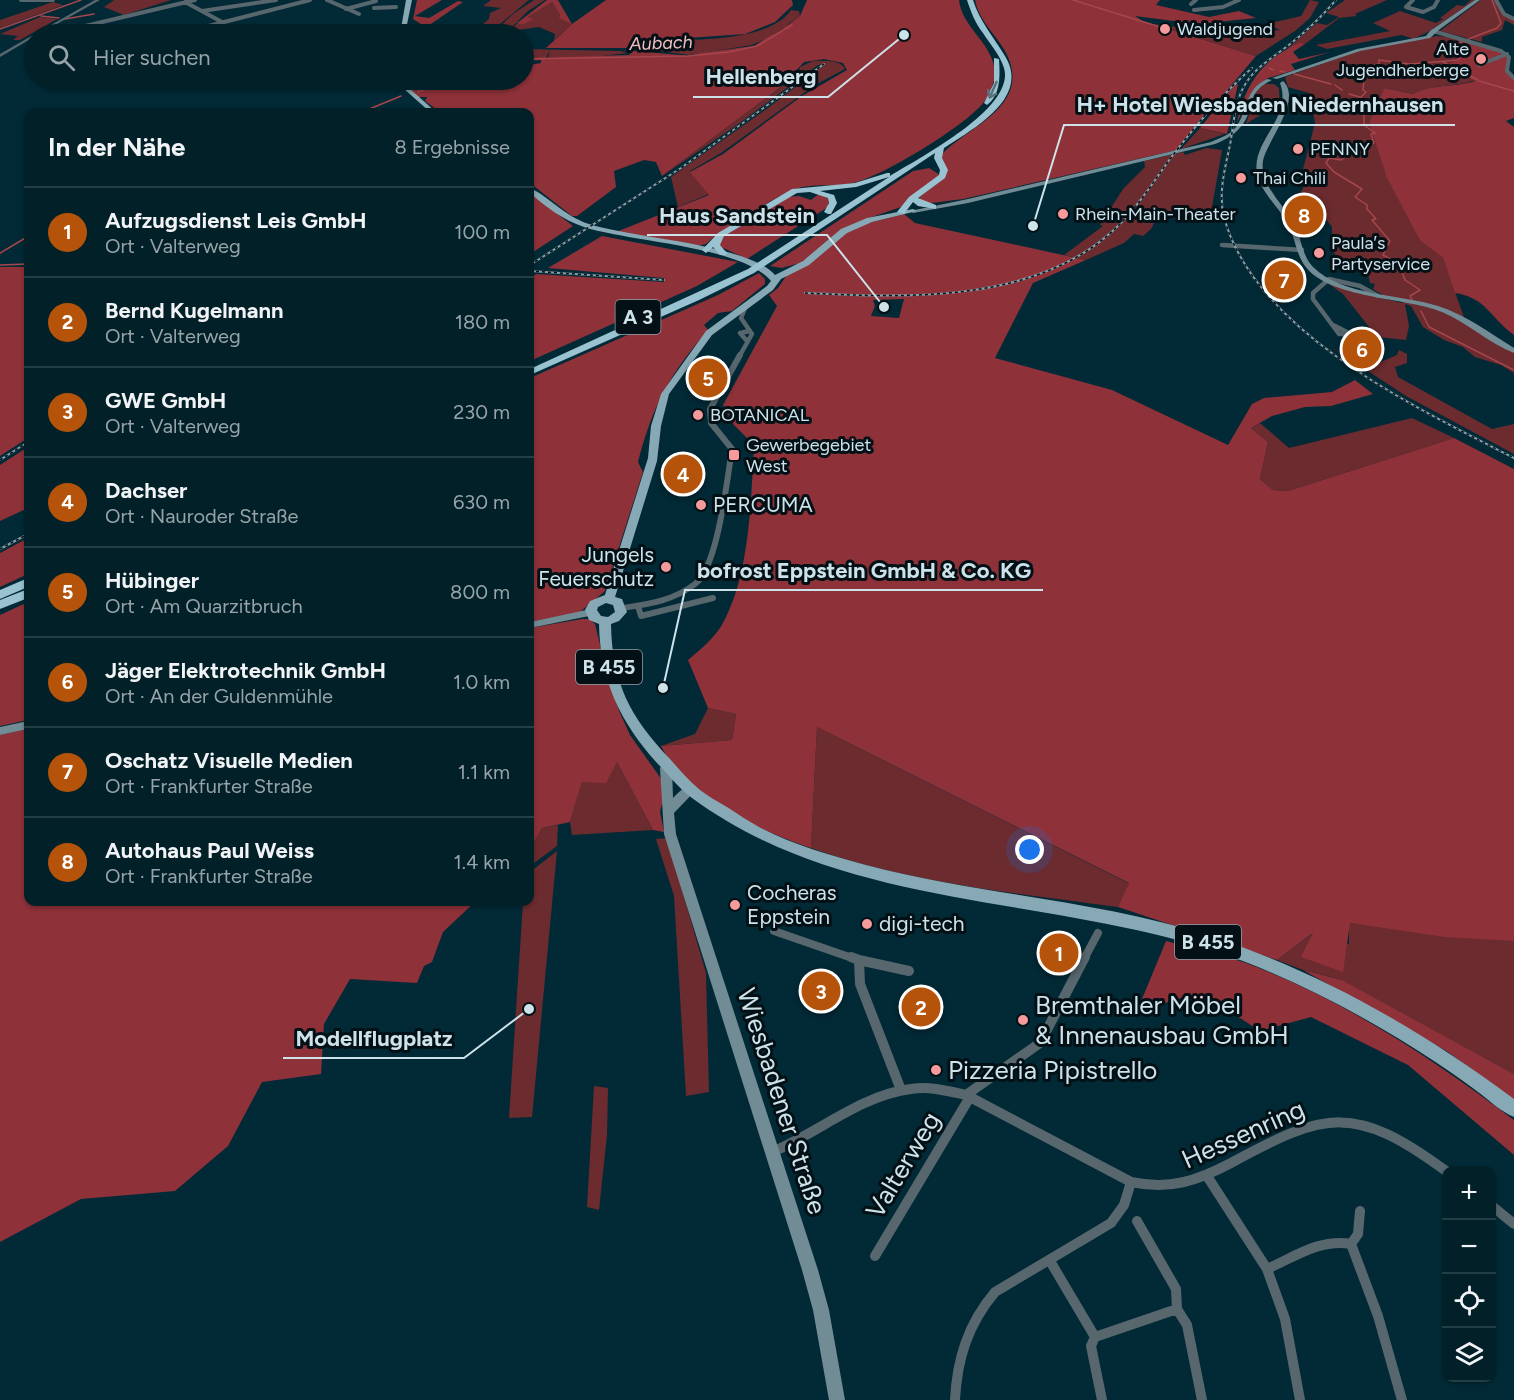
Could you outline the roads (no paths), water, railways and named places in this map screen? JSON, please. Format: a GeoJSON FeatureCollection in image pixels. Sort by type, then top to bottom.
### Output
{"type":"FeatureCollection","features":[{"type":"Feature","properties":{"kind":"highway","name":"A 3"},"geometry":{"type":"LineString","coordinates":[[534,370],[696,298],[747,269],[758,258],[973,118],[983,108],[995,89],[998,70],[995,58],[967,13],[963,0]]}},
{"type":"Feature","properties":{"kind":"highway","name":"A 3"},"geometry":{"type":"LineString","coordinates":[[534,362],[768,261],[940,148],[991,111],[1007,84],[1007,70],[1004,57],[977,17],[970,0]]}},
{"type":"Feature","properties":{"kind":"highway"},"geometry":{"type":"LineString","coordinates":[[902,213],[943,175],[944,170],[938,160],[940,148]]}},
{"type":"Feature","properties":{"kind":"highway"},"geometry":{"type":"LineString","coordinates":[[906,170],[929,168],[943,175]]}},
{"type":"Feature","properties":{"kind":"highway"},"geometry":{"type":"LineString","coordinates":[[706,250],[721,235],[803,189],[855,184],[887,175]]}},
{"type":"Feature","properties":{"kind":"highway"},"geometry":{"type":"LineString","coordinates":[[791,194],[812,191],[828,195],[832,200],[828,212]]}},
{"type":"Feature","properties":{"kind":"highway"},"geometry":{"type":"LineString","coordinates":[[913,203],[933,207]]}},
{"type":"Feature","properties":{"kind":"highway"},"geometry":{"type":"LineString","coordinates":[[706,250],[716,245],[721,235]]}},
{"type":"Feature","properties":{"kind":"highway"},"geometry":{"type":"LineString","coordinates":[[716,245],[723,254]]}},
{"type":"Feature","properties":{"kind":"highway"},"geometry":{"type":"LineString","coordinates":[[0,595],[24,584]]}},
{"type":"Feature","properties":{"kind":"highway"},"geometry":{"type":"LineString","coordinates":[[0,605],[24,595]]}},
{"type":"Feature","properties":{"kind":"main road"},"geometry":{"type":"LineString","coordinates":[[404,24],[409,0]]}},
{"type":"Feature","properties":{"kind":"main road"},"geometry":{"type":"LineString","coordinates":[[933,207],[1208,144],[1234,132],[1241,124],[1250,97],[1260,84],[1277,82],[1288,74],[1359,50],[1423,37],[1434,32],[1479,0]]}},
{"type":"Feature","properties":{"kind":"main road"},"geometry":{"type":"LineString","coordinates":[[1434,32],[1444,35]]}},
{"type":"Feature","properties":{"kind":"main road"},"geometry":{"type":"LineString","coordinates":[[1277,82],[1282,115],[1262,152],[1259,168],[1263,181],[1297,235],[1308,267],[1329,279],[1378,296],[1440,309],[1514,351]]}},
{"type":"Feature","properties":{"kind":"main road"},"geometry":{"type":"LineString","coordinates":[[408,90],[428,108]]}},
{"type":"Feature","properties":{"kind":"main road"},"geometry":{"type":"LineString","coordinates":[[534,193],[555,210],[585,226],[632,238],[723,254],[773,276],[801,266],[852,226],[902,213]]}},
{"type":"Feature","properties":{"kind":"main road"},"geometry":{"type":"LineString","coordinates":[[773,276],[801,266]]}},
{"type":"Feature","properties":{"kind":"main road"},"geometry":{"type":"LineString","coordinates":[[609,599],[662,426],[663,399],[675,377],[705,338],[770,288],[773,276]]}},
{"type":"Feature","properties":{"kind":"main road"},"geometry":{"type":"LineString","coordinates":[[609,599],[618,602],[622,608],[617,618],[605,622],[595,619],[591,613],[597,602],[609,599]]}},
{"type":"Feature","properties":{"kind":"main road"},"geometry":{"type":"LineString","coordinates":[[534,624],[591,613]]}},
{"type":"Feature","properties":{"kind":"main road","name":"B 455"},"geometry":{"type":"LineString","coordinates":[[605,622],[608,660],[620,700],[639,734],[666,768],[690,790],[752,831],[828,861],[916,884],[1133,921],[1246,956],[1356,1006],[1452,1064],[1514,1109]]}},
{"type":"Feature","properties":{"kind":"main road"},"geometry":{"type":"LineString","coordinates":[[0,731],[24,726]]}},
{"type":"Feature","properties":{"kind":"main road","name":"Wiesbadener Straße"},"geometry":{"type":"LineString","coordinates":[[666,768],[667,820],[816,1290],[837,1400]]}},
{"type":"Feature","properties":{"kind":"main road"},"geometry":{"type":"LineString","coordinates":[[668,800],[675,792],[690,790]]}},
{"type":"Feature","properties":{"kind":"main road"},"geometry":{"type":"LineString","coordinates":[[667,820],[672,806],[690,790]]}},
{"type":"Feature","properties":{"kind":"street"},"geometry":{"type":"LineString","coordinates":[[21,0],[30,2],[50,0]]}},
{"type":"Feature","properties":{"kind":"street"},"geometry":{"type":"LineString","coordinates":[[55,24],[98,0]]}},
{"type":"Feature","properties":{"kind":"street"},"geometry":{"type":"LineString","coordinates":[[181,0],[222,22]]}},
{"type":"Feature","properties":{"kind":"street"},"geometry":{"type":"LineString","coordinates":[[93,24],[181,0],[195,0]]}},
{"type":"Feature","properties":{"kind":"street"},"geometry":{"type":"LineString","coordinates":[[202,11],[276,0]]}},
{"type":"Feature","properties":{"kind":"street"},"geometry":{"type":"LineString","coordinates":[[293,0],[298,3]]}},
{"type":"Feature","properties":{"kind":"street"},"geometry":{"type":"LineString","coordinates":[[215,24],[310,0]]}},
{"type":"Feature","properties":{"kind":"street"},"geometry":{"type":"LineString","coordinates":[[327,0],[359,14]]}},
{"type":"Feature","properties":{"kind":"street"},"geometry":{"type":"LineString","coordinates":[[346,9],[376,0]]}},
{"type":"Feature","properties":{"kind":"street"},"geometry":{"type":"LineString","coordinates":[[374,8],[376,0]]}},
{"type":"Feature","properties":{"kind":"street"},"geometry":{"type":"LineString","coordinates":[[1191,4],[1196,0]]}},
{"type":"Feature","properties":{"kind":"street"},"geometry":{"type":"LineString","coordinates":[[1194,10],[1227,5],[1239,0]]}},
{"type":"Feature","properties":{"kind":"street"},"geometry":{"type":"LineString","coordinates":[[1413,0],[1406,7],[1423,12],[1434,7],[1438,0]]}},
{"type":"Feature","properties":{"kind":"street"},"geometry":{"type":"LineString","coordinates":[[1496,0],[1504,14],[1514,19]]}},
{"type":"Feature","properties":{"kind":"street"},"geometry":{"type":"LineString","coordinates":[[1221,3],[1227,5]]}},
{"type":"Feature","properties":{"kind":"street"},"geometry":{"type":"LineString","coordinates":[[368,10],[396,7]]}},
{"type":"Feature","properties":{"kind":"street"},"geometry":{"type":"LineString","coordinates":[[1434,32],[1470,40],[1505,53],[1509,60],[1507,71],[1514,78]]}},
{"type":"Feature","properties":{"kind":"street"},"geometry":{"type":"LineString","coordinates":[[1444,35],[1454,37]]}},
{"type":"Feature","properties":{"kind":"street"},"geometry":{"type":"LineString","coordinates":[[0,56],[24,42]]}},
{"type":"Feature","properties":{"kind":"street"},"geometry":{"type":"LineString","coordinates":[[1479,65],[1505,53],[1514,52]]}},
{"type":"Feature","properties":{"kind":"street"},"geometry":{"type":"LineString","coordinates":[[1221,245],[1302,250]]}},
{"type":"Feature","properties":{"kind":"street"},"geometry":{"type":"LineString","coordinates":[[1329,279],[1312,295],[1333,325]]}},
{"type":"Feature","properties":{"kind":"street"},"geometry":{"type":"LineString","coordinates":[[622,608],[665,601],[687,590],[704,575],[711,563],[732,449],[711,423],[710,409],[752,334],[740,315],[748,303]]}},
{"type":"Feature","properties":{"kind":"street"},"geometry":{"type":"LineString","coordinates":[[747,341],[740,333],[750,331]]}},
{"type":"Feature","properties":{"kind":"street"},"geometry":{"type":"LineString","coordinates":[[639,606],[641,616],[713,598]]}},
{"type":"Feature","properties":{"kind":"street"},"geometry":{"type":"LineString","coordinates":[[774,931],[859,960],[909,971]]}},
{"type":"Feature","properties":{"kind":"street","name":"Valterweg"},"geometry":{"type":"LineString","coordinates":[[875,1256],[968,1096],[1040,1043],[1098,933]]}},
{"type":"Feature","properties":{"kind":"street","name":"Valterweg"},"geometry":{"type":"LineString","coordinates":[[859,960],[860,984],[901,1090]]}},
{"type":"Feature","properties":{"kind":"street","name":"Valterweg"},"geometry":{"type":"LineString","coordinates":[[772,1152],[808,1136],[877,1096],[901,1090],[941,1089],[968,1096],[1131,1182]]}},
{"type":"Feature","properties":{"kind":"street","name":"Hessenring"},"geometry":{"type":"LineString","coordinates":[[1131,1182],[1173,1187],[1207,1176],[1290,1131],[1310,1124],[1332,1122],[1355,1123],[1378,1130],[1411,1146],[1442,1167]]}},
{"type":"Feature","properties":{"kind":"street"},"geometry":{"type":"LineString","coordinates":[[1207,1176],[1267,1269],[1285,1319],[1300,1400]]}},
{"type":"Feature","properties":{"kind":"street"},"geometry":{"type":"LineString","coordinates":[[956,1400],[963,1346],[983,1304],[995,1292],[1111,1223],[1124,1205],[1131,1182]]}},
{"type":"Feature","properties":{"kind":"street"},"geometry":{"type":"LineString","coordinates":[[1496,1210],[1514,1224]]}},
{"type":"Feature","properties":{"kind":"street"},"geometry":{"type":"LineString","coordinates":[[1351,1244],[1358,1234],[1360,1211]]}},
{"type":"Feature","properties":{"kind":"street"},"geometry":{"type":"LineString","coordinates":[[1137,1221],[1176,1288],[1177,1309],[1187,1325],[1202,1400]]}},
{"type":"Feature","properties":{"kind":"street"},"geometry":{"type":"LineString","coordinates":[[1267,1269],[1329,1243],[1341,1241],[1351,1244]]}},
{"type":"Feature","properties":{"kind":"street"},"geometry":{"type":"LineString","coordinates":[[1351,1244],[1377,1316],[1402,1400]]}},
{"type":"Feature","properties":{"kind":"street"},"geometry":{"type":"LineString","coordinates":[[1050,1261],[1095,1336]]}},
{"type":"Feature","properties":{"kind":"street"},"geometry":{"type":"LineString","coordinates":[[1102,1400],[1091,1346],[1095,1336],[1177,1309]]}},
{"type":"Feature","properties":{"kind":"waterway"},"geometry":{"type":"LineString","coordinates":[[0,29],[81,0]]}},
{"type":"Feature","properties":{"kind":"waterway"},"geometry":{"type":"LineString","coordinates":[[1073,0],[1160,27]]}},
{"type":"Feature","properties":{"kind":"waterway"},"geometry":{"type":"LineString","coordinates":[[1412,300],[1410,296],[1420,290],[1405,280],[1399,264],[1383,255],[1390,241],[1372,220],[1376,219],[1367,209],[1367,205],[1355,197],[1362,189],[1334,172],[1326,163],[1329,158],[1341,160],[1351,153],[1365,152],[1362,149],[1374,143],[1371,134],[1375,133],[1364,125],[1364,115],[1351,109],[1364,103],[1361,97],[1366,92],[1363,90],[1364,79],[1379,72],[1373,65],[1379,64],[1379,60],[1410,64],[1458,60],[1464,52],[1456,44],[1497,28],[1501,23],[1492,0]]}},
{"type":"Feature","properties":{"kind":"waterway"},"geometry":{"type":"LineString","coordinates":[[65,19],[94,14]]}},
{"type":"Feature","properties":{"kind":"waterway"},"geometry":{"type":"LineString","coordinates":[[41,16],[59,18]]}},
{"type":"Feature","properties":{"kind":"waterway","name":"Aubach"},"geometry":{"type":"LineString","coordinates":[[534,59],[688,56],[729,52],[757,46],[792,25]]}},
{"type":"Feature","properties":{"kind":"waterway"},"geometry":{"type":"LineString","coordinates":[[1443,62],[1478,80]]}},
{"type":"Feature","properties":{"kind":"waterway"},"geometry":{"type":"LineString","coordinates":[[1269,68],[1273,70]]}},
{"type":"Feature","properties":{"kind":"waterway"},"geometry":{"type":"LineString","coordinates":[[1280,71],[1285,72]]}},
{"type":"Feature","properties":{"kind":"waterway"},"geometry":{"type":"LineString","coordinates":[[1294,74],[1331,84]]}},
{"type":"Feature","properties":{"kind":"waterway"},"geometry":{"type":"LineString","coordinates":[[1479,81],[1514,91]]}},
{"type":"Feature","properties":{"kind":"waterway"},"geometry":{"type":"LineString","coordinates":[[1335,85],[1342,90]]}},
{"type":"Feature","properties":{"kind":"waterway","name":"Aubach"},"geometry":{"type":"LineString","coordinates":[[418,92],[423,90]]}},
{"type":"Feature","properties":{"kind":"waterway"},"geometry":{"type":"LineString","coordinates":[[1349,94],[1360,97]]}},
{"type":"Feature","properties":{"kind":"waterway","name":"Aubach"},"geometry":{"type":"LineString","coordinates":[[372,108],[401,96]]}},
{"type":"Feature","properties":{"kind":"waterway","name":"Aubach"},"geometry":{"type":"LineString","coordinates":[[0,253],[24,239]]}},
{"type":"Feature","properties":{"kind":"waterway"},"geometry":{"type":"LineString","coordinates":[[0,265],[24,264]]}},
{"type":"Feature","properties":{"kind":"waterway"},"geometry":{"type":"LineString","coordinates":[[1421,311],[1429,327],[1514,370]]}},
{"type":"Feature","properties":{"kind":"railway"},"geometry":{"type":"LineString","coordinates":[[1336,0],[1320,18],[1255,72],[1242,90],[1235,113],[1223,181],[1224,217],[1241,258],[1268,296],[1303,330],[1387,390],[1514,458]]}},
{"type":"Feature","properties":{"kind":"railway"},"geometry":{"type":"LineString","coordinates":[[534,262],[681,168],[824,64]]}},
{"type":"Feature","properties":{"kind":"railway"},"geometry":{"type":"LineString","coordinates":[[805,293],[887,296],[972,290],[1013,282],[1052,269],[1088,250],[1127,217],[1199,123],[1252,68]]}},
{"type":"Feature","properties":{"kind":"railway"},"geometry":{"type":"LineString","coordinates":[[534,271],[664,280]]}},
{"type":"Feature","properties":{"kind":"railway"},"geometry":{"type":"LineString","coordinates":[[0,460],[24,445]]}},
{"type":"Feature","properties":{"kind":"railway"},"geometry":{"type":"LineString","coordinates":[[0,549],[24,536]]}},
{"type":"Feature","properties":{"kind":"place","name":"Waldjugend"},"geometry":{"type":"Point","coordinates":[1165,29]}},
{"type":"Feature","properties":{"kind":"place","name":"Hellenberg"},"geometry":{"type":"Point","coordinates":[904,35]}},
{"type":"Feature","properties":{"kind":"place","name":"Alte Jugendherberge"},"geometry":{"type":"Point","coordinates":[1481,59]}},
{"type":"Feature","properties":{"kind":"place","name":"PENNY"},"geometry":{"type":"Point","coordinates":[1298,149]}},
{"type":"Feature","properties":{"kind":"place","name":"Thai Chili"},"geometry":{"type":"Point","coordinates":[1241,178]}},
{"type":"Feature","properties":{"kind":"place","name":"Rhein-Main-Theater"},"geometry":{"type":"Point","coordinates":[1063,214]}},
{"type":"Feature","properties":{"kind":"place","name":"Autohaus Paul Weiss"},"geometry":{"type":"Point","coordinates":[1304,215]}},
{"type":"Feature","properties":{"kind":"place","name":"H+ Hotel Wiesbaden Niedernhausen"},"geometry":{"type":"Point","coordinates":[1033,226]}},
{"type":"Feature","properties":{"kind":"place","name":"Paula′s Partyservice"},"geometry":{"type":"Point","coordinates":[1319,253]}},
{"type":"Feature","properties":{"kind":"place","name":"Oschatz Visuelle Medien"},"geometry":{"type":"Point","coordinates":[1284,280]}},
{"type":"Feature","properties":{"kind":"place","name":"Haus Sandstein"},"geometry":{"type":"Point","coordinates":[884,307]}},
{"type":"Feature","properties":{"kind":"place","name":"Jäger Elektrotechnik GmbH"},"geometry":{"type":"Point","coordinates":[1362,349]}},
{"type":"Feature","properties":{"kind":"place","name":"Hübinger"},"geometry":{"type":"Point","coordinates":[708,378]}},
{"type":"Feature","properties":{"kind":"place","name":"BOTANICAL"},"geometry":{"type":"Point","coordinates":[698,415]}},
{"type":"Feature","properties":{"kind":"place","name":"Gewerbegebiet West"},"geometry":{"type":"Point","coordinates":[734,455]}},
{"type":"Feature","properties":{"kind":"place","name":"Dachser"},"geometry":{"type":"Point","coordinates":[683,474]}},
{"type":"Feature","properties":{"kind":"place","name":"PERCUMA"},"geometry":{"type":"Point","coordinates":[701,505]}},
{"type":"Feature","properties":{"kind":"place","name":"Jungels Feuerschutz"},"geometry":{"type":"Point","coordinates":[666,567]}},
{"type":"Feature","properties":{"kind":"place","name":"bofrost Eppstein GmbH & Co. KG"},"geometry":{"type":"Point","coordinates":[663,688]}},
{"type":"Feature","properties":{"kind":"place","name":"Cocheras Eppstein"},"geometry":{"type":"Point","coordinates":[735,905]}},
{"type":"Feature","properties":{"kind":"place","name":"digi-tech"},"geometry":{"type":"Point","coordinates":[867,924]}},
{"type":"Feature","properties":{"kind":"place","name":"Aufzugsdienst Leis GmbH"},"geometry":{"type":"Point","coordinates":[1059,953]}},
{"type":"Feature","properties":{"kind":"place","name":"GWE GmbH"},"geometry":{"type":"Point","coordinates":[821,991]}},
{"type":"Feature","properties":{"kind":"place","name":"Bernd Kugelmann"},"geometry":{"type":"Point","coordinates":[921,1007]}},
{"type":"Feature","properties":{"kind":"place","name":"Modellflugplatz"},"geometry":{"type":"Point","coordinates":[529,1009]}},
{"type":"Feature","properties":{"kind":"place","name":"Bremthaler Möbel & Innenausbau GmbH"},"geometry":{"type":"Point","coordinates":[1023,1020]}},
{"type":"Feature","properties":{"kind":"place","name":"Pizzeria Pipistrello"},"geometry":{"type":"Point","coordinates":[936,1070]}}]}
